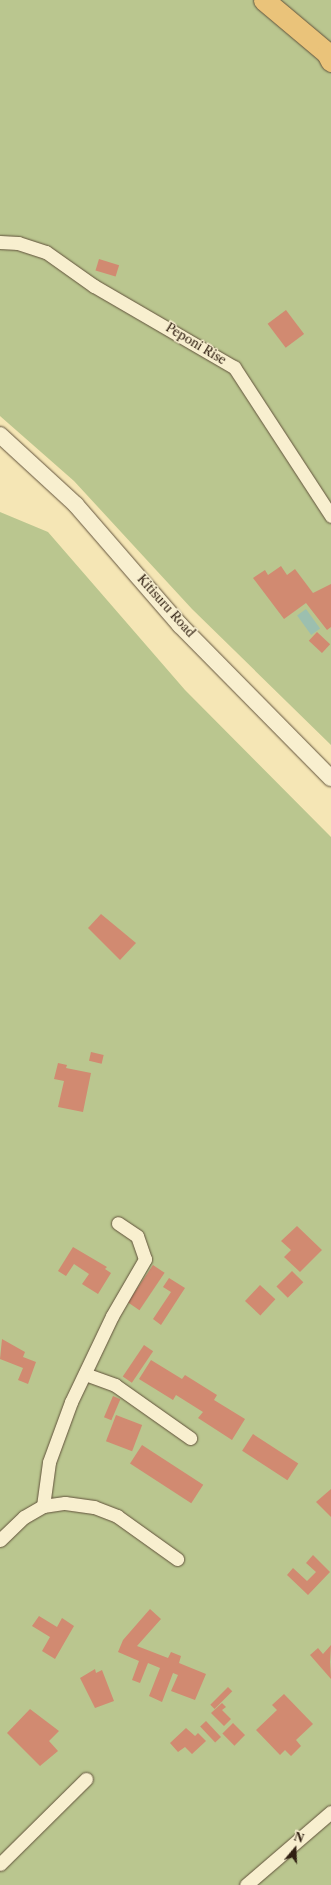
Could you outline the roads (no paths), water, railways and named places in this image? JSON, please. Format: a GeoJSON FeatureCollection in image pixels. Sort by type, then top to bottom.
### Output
{"type":"FeatureCollection","features":[{"type":"Feature","properties":{"kind":"main road"},"geometry":{"type":"LineString","coordinates":[[264,0],[327,53],[331,61]]}},
{"type":"Feature","properties":{"kind":"street","name":"Peponi Rise"},"geometry":{"type":"LineString","coordinates":[[0,242],[18,243],[46,252],[94,286],[234,367],[331,516]]}},
{"type":"Feature","properties":{"kind":"street","name":"Kitisuru Road"},"geometry":{"type":"LineString","coordinates":[[0,435],[76,505],[180,625],[331,778]]}},
{"type":"Feature","properties":{"kind":"street"},"geometry":{"type":"LineString","coordinates":[[43,1506],[49,1462],[71,1402],[112,1316],[145,1259],[137,1236],[118,1223]]}},
{"type":"Feature","properties":{"kind":"street"},"geometry":{"type":"LineString","coordinates":[[85,1374],[115,1385],[190,1438]]}},
{"type":"Feature","properties":{"kind":"street"},"geometry":{"type":"LineString","coordinates":[[0,1540],[24,1517],[43,1506],[81,1504],[117,1516],[177,1559]]}},
{"type":"Feature","properties":{"kind":"street"},"geometry":{"type":"LineString","coordinates":[[0,1864],[86,1779]]}},
{"type":"Feature","properties":{"kind":"street"},"geometry":{"type":"LineString","coordinates":[[246,1885],[331,1812]]}}]}
